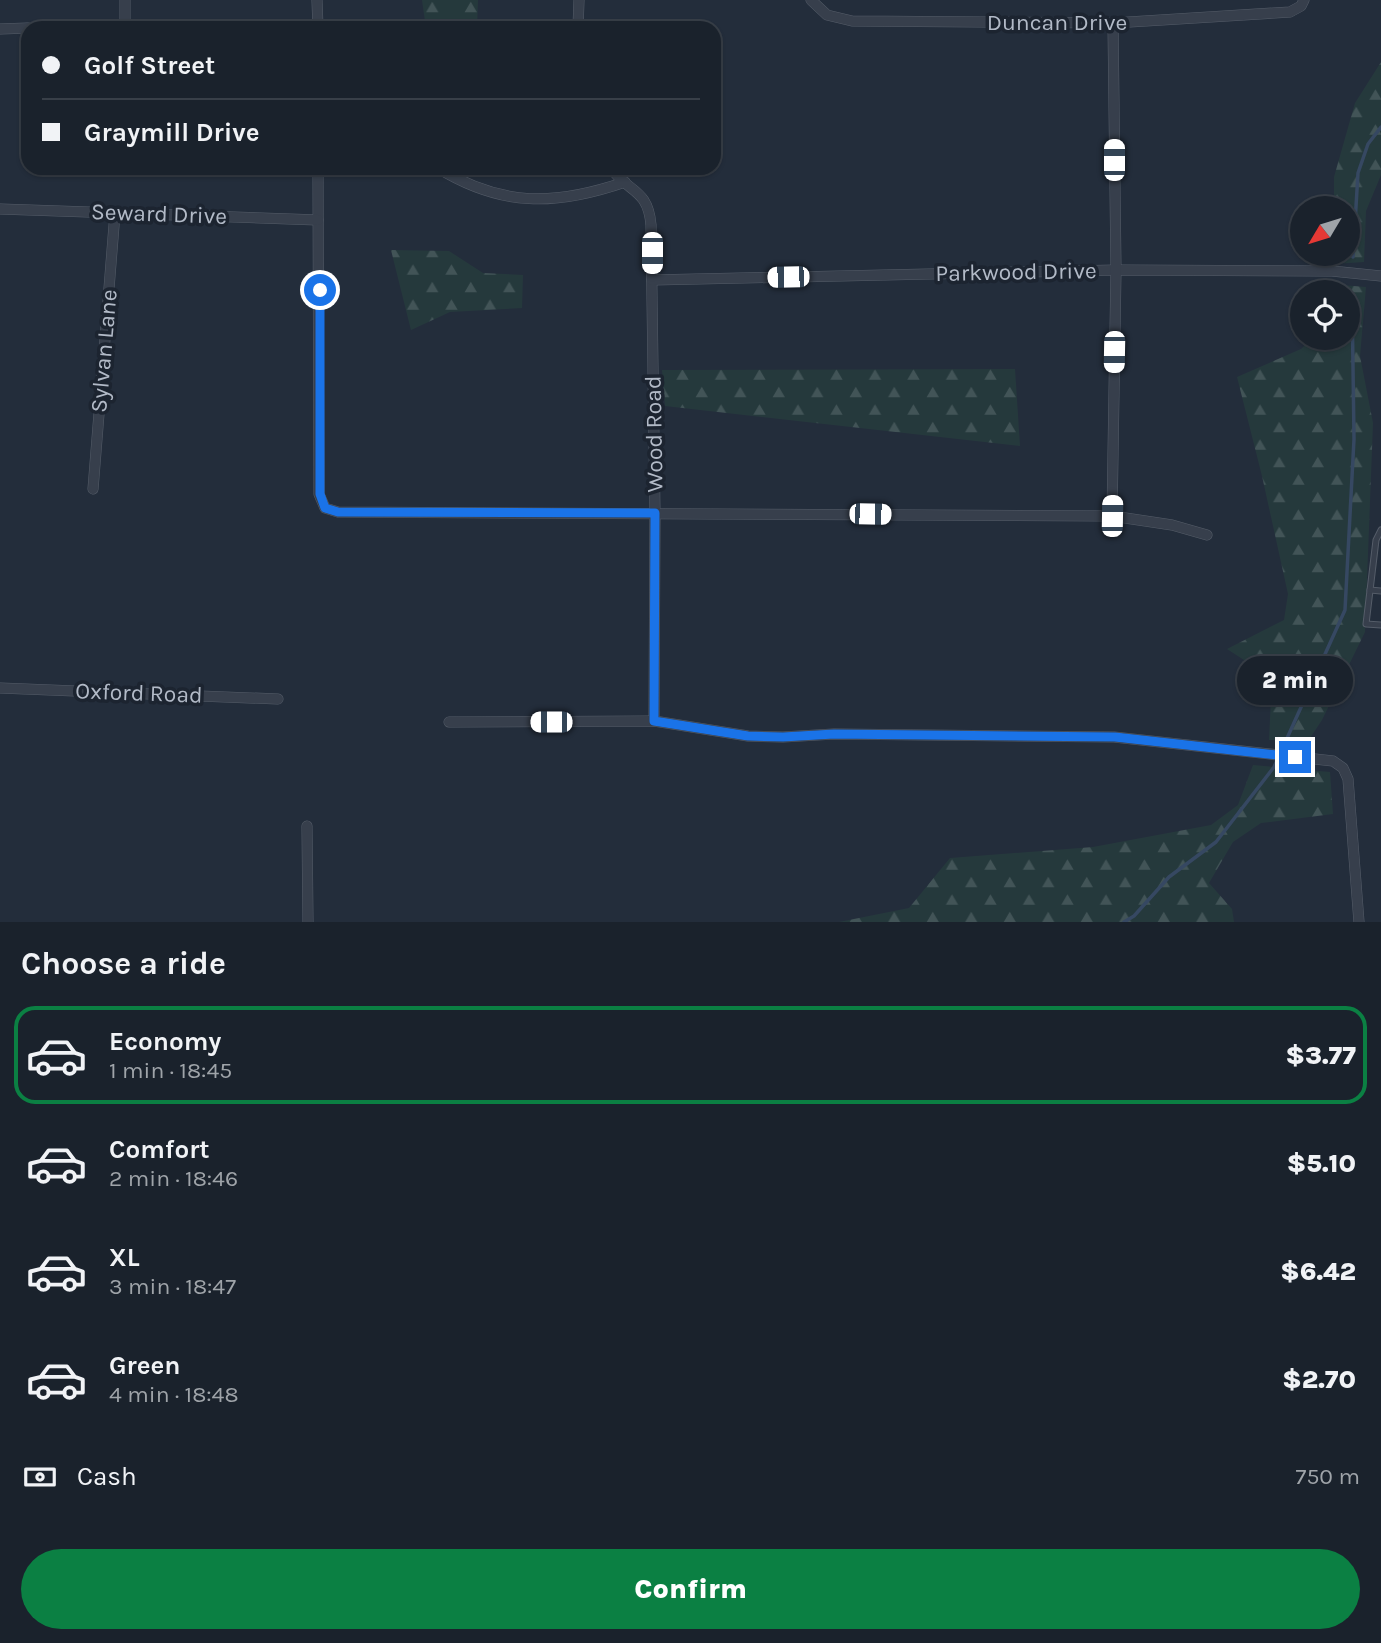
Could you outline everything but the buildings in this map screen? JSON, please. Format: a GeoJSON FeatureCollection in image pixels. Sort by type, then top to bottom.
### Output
{"type":"FeatureCollection","features":[{"type":"Feature","properties":{"kind":"street"},"geometry":{"type":"LineString","coordinates":[[125,0],[125,21]]}},
{"type":"Feature","properties":{"kind":"street"},"geometry":{"type":"LineString","coordinates":[[317,0],[317,21]]}},
{"type":"Feature","properties":{"kind":"street"},"geometry":{"type":"LineString","coordinates":[[578,21],[579,0]]}},
{"type":"Feature","properties":{"kind":"street","name":"Duncan Drive"},"geometry":{"type":"LineString","coordinates":[[811,0],[827,15],[852,21],[1113,23],[1290,12],[1301,6],[1304,0]]}},
{"type":"Feature","properties":{"kind":"street"},"geometry":{"type":"LineString","coordinates":[[1112,516],[1115,270],[1113,23]]}},
{"type":"Feature","properties":{"kind":"street"},"geometry":{"type":"LineString","coordinates":[[0,29],[21,28]]}},
{"type":"Feature","properties":{"kind":"street"},"geometry":{"type":"LineString","coordinates":[[318,175],[320,494],[325,508],[338,512],[1112,516],[1172,525],[1207,535]]}},
{"type":"Feature","properties":{"kind":"street"},"geometry":{"type":"LineString","coordinates":[[451,175],[479,190],[508,198],[524,199],[567,197],[602,190],[625,181]]}},
{"type":"Feature","properties":{"kind":"street","name":"Wood Road"},"geometry":{"type":"LineString","coordinates":[[619,175],[638,191],[650,213],[655,513],[654,721]]}},
{"type":"Feature","properties":{"kind":"street","name":"Seward Drive"},"geometry":{"type":"LineString","coordinates":[[0,209],[318,220]]}},
{"type":"Feature","properties":{"kind":"street","name":"Sylvan Lane"},"geometry":{"type":"LineString","coordinates":[[93,489],[115,213]]}},
{"type":"Feature","properties":{"kind":"street","name":"Parkwood Drive"},"geometry":{"type":"LineString","coordinates":[[652,280],[1115,270],[1332,271],[1381,276]]}},
{"type":"Feature","properties":{"kind":"street","name":"Oxford Road"},"geometry":{"type":"LineString","coordinates":[[0,688],[278,699]]}},
{"type":"Feature","properties":{"kind":"street"},"geometry":{"type":"LineString","coordinates":[[449,722],[654,721],[748,736],[783,737],[834,734],[1115,737],[1333,761],[1346,772],[1359,922]]}},
{"type":"Feature","properties":{"kind":"street"},"geometry":{"type":"LineString","coordinates":[[307,826],[309,922]]}},
{"type":"Feature","properties":{"kind":"lane"},"geometry":{"type":"LineString","coordinates":[[1381,530],[1376,540],[1378,556],[1366,624],[1381,625]]}},
{"type":"Feature","properties":{"kind":"lane"},"geometry":{"type":"LineString","coordinates":[[1370,590],[1381,591]]}},
{"type":"Feature","properties":{"kind":"green space"},"geometry":{"type":"Polygon","coordinates":[[[422,0],[478,0],[477,21],[425,21],[422,0]]]}},
{"type":"Feature","properties":{"kind":"green space"},"geometry":{"type":"Polygon","coordinates":[[[1381,62],[1381,175],[1366,211],[1364,262],[1360,262],[1360,196],[1334,196],[1334,177],[1355,103],[1381,62]]]}},
{"type":"Feature","properties":{"kind":"green space"},"geometry":{"type":"Polygon","coordinates":[[[391,250],[449,251],[483,273],[523,275],[522,308],[450,312],[411,330],[391,250]]]}},
{"type":"Feature","properties":{"kind":"green space"},"geometry":{"type":"Polygon","coordinates":[[[1360,287],[1366,287],[1360,356],[1373,423],[1365,632],[1322,720],[1308,741],[1269,740],[1272,678],[1227,649],[1284,620],[1288,594],[1237,377],[1299,350],[1360,350],[1360,287]]]}},
{"type":"Feature","properties":{"kind":"green space"},"geometry":{"type":"Polygon","coordinates":[[[1015,369],[1020,446],[665,406],[662,370],[1015,369]]]}},
{"type":"Feature","properties":{"kind":"green space"},"geometry":{"type":"Polygon","coordinates":[[[1253,765],[1330,772],[1333,814],[1261,823],[1233,842],[1209,883],[1232,909],[1234,922],[839,922],[909,908],[950,858],[1093,847],[1211,825],[1238,805],[1253,765]]]}},
{"type":"Feature","properties":{"kind":"waterway"},"geometry":{"type":"LineString","coordinates":[[1357,196],[1358,173],[1368,144],[1381,127]]}},
{"type":"Feature","properties":{"kind":"waterway"},"geometry":{"type":"LineString","coordinates":[[1124,922],[1134,916],[1169,877],[1216,842],[1274,767],[1345,610],[1354,439],[1353,350]]}},
{"type":"Feature","properties":{"kind":"route"},"geometry":{"type":"LineString","coordinates":[[320,290],[320,494],[325,508],[338,512],[655,513],[654,721],[748,736],[834,734],[1115,737],[1295,757]]}}]}
